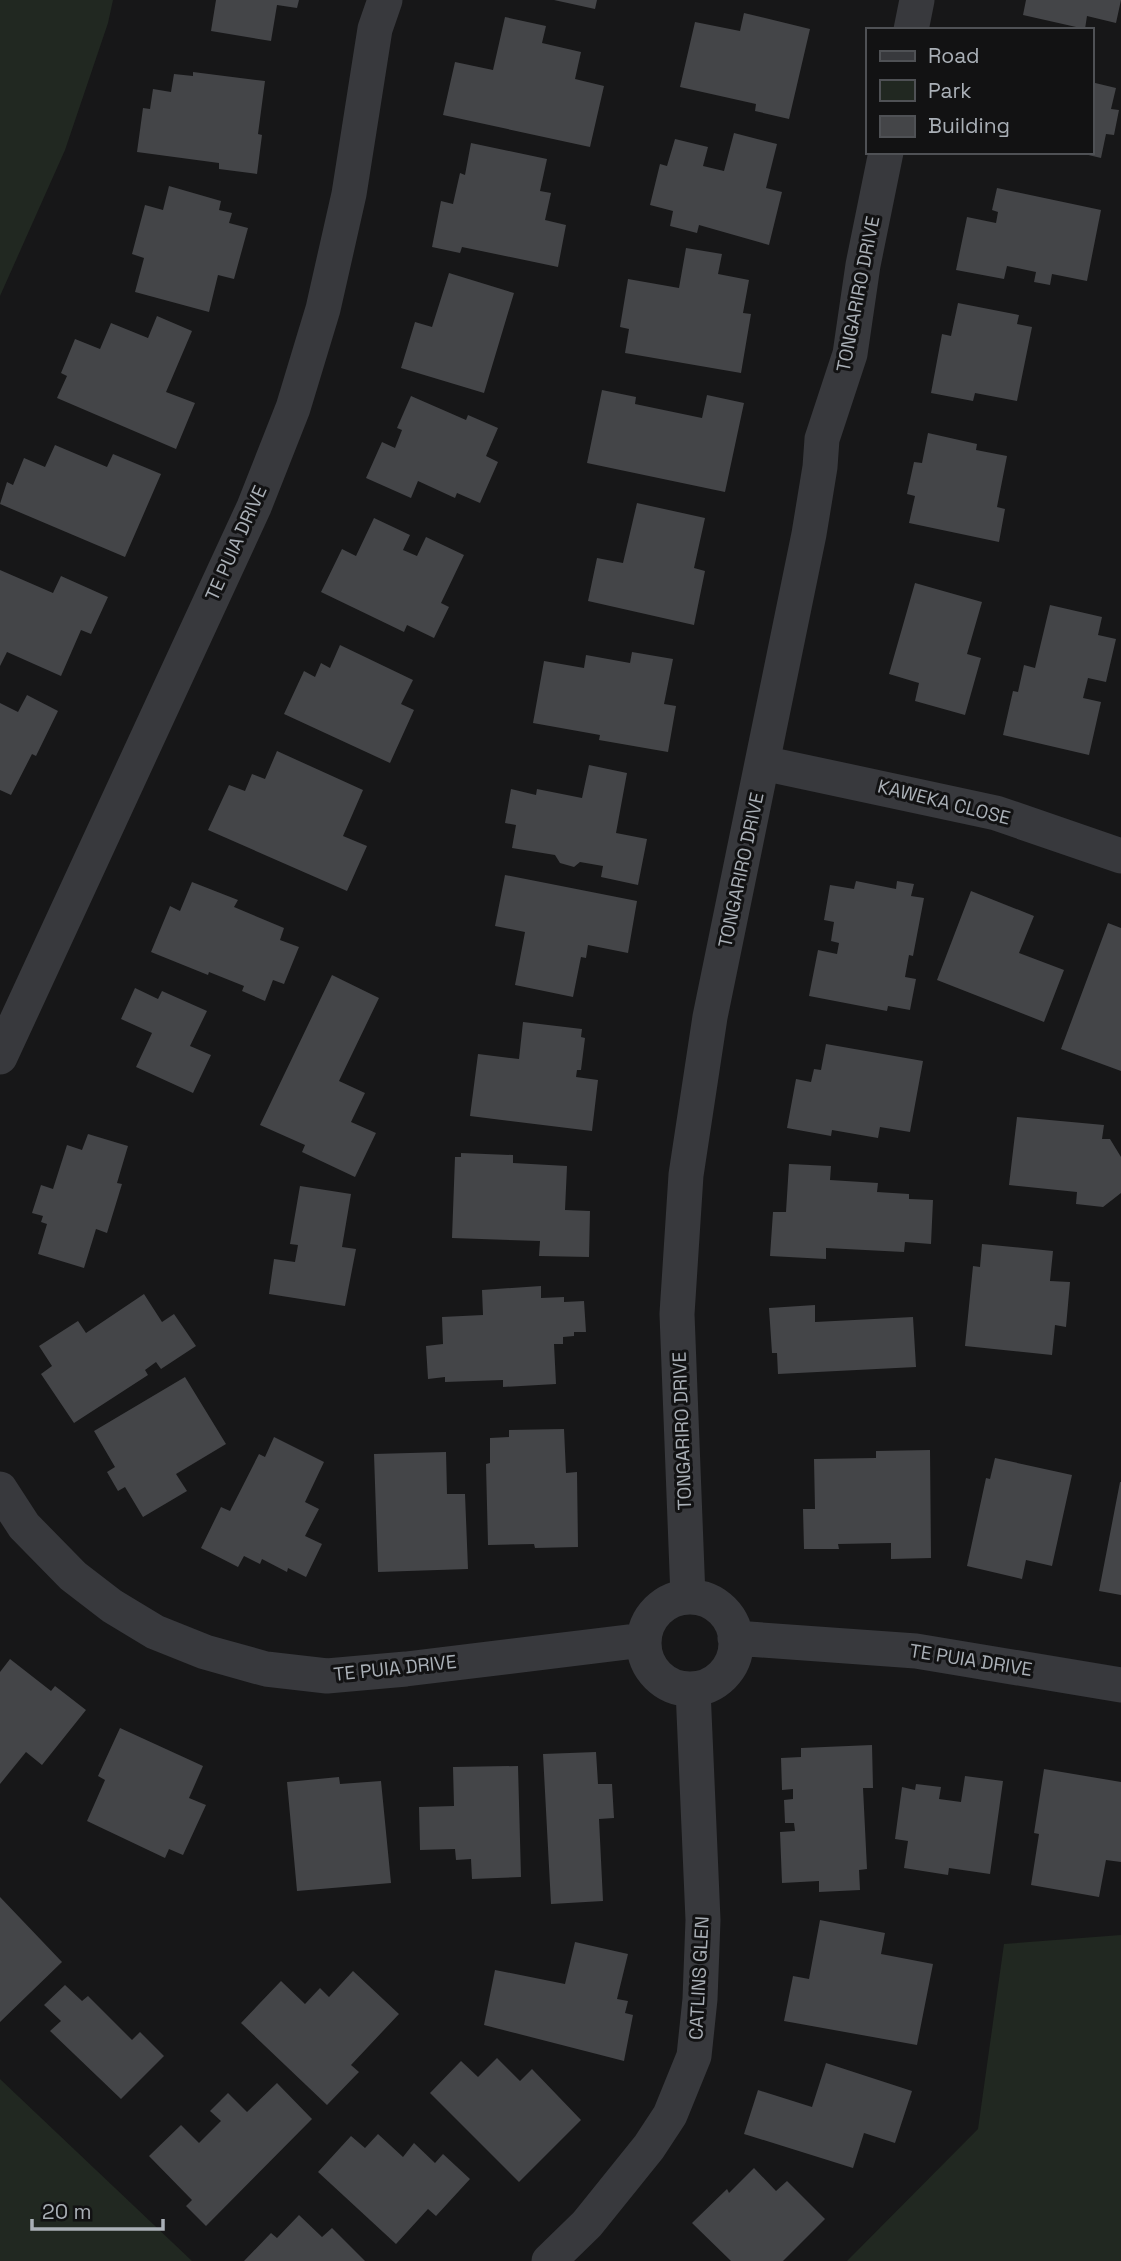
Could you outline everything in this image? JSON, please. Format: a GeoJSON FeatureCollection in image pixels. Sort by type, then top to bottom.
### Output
{"type":"FeatureCollection","features":[{"type":"Feature","properties":{"kind":"street","name":"TE PUIA DRIVE"},"geometry":{"type":"LineString","coordinates":[[0,1057],[248,520],[293,408],[323,309],[349,194],[374,29],[385,0]]}},
{"type":"Feature","properties":{"kind":"street"},"geometry":{"type":"LineString","coordinates":[[911,28],[917,0]]}},
{"type":"Feature","properties":{"kind":"street","name":"TONGARIRO DRIVE"},"geometry":{"type":"LineString","coordinates":[[688,1597],[677,1314],[686,1175],[710,1017],[809,534],[822,439],[850,354],[863,265],[886,154]]}},
{"type":"Feature","properties":{"kind":"street","name":"KAWEKA CLOSE"},"geometry":{"type":"LineString","coordinates":[[763,763],[996,813],[1121,856]]}},
{"type":"Feature","properties":{"kind":"street","name":"TE PUIA DRIVE"},"geometry":{"type":"LineString","coordinates":[[0,1489],[24,1527],[72,1576],[112,1606],[155,1632],[205,1652],[266,1669],[327,1676],[644,1640]]}},
{"type":"Feature","properties":{"kind":"street"},"geometry":{"type":"LineString","coordinates":[[688,1597],[714,1604],[725,1613],[736,1638],[735,1653],[720,1678],[707,1686],[693,1689],[677,1688],[652,1670],[645,1655],[644,1640],[648,1623],[658,1610],[671,1601],[688,1597]]}},
{"type":"Feature","properties":{"kind":"street","name":"TE PUIA DRIVE"},"geometry":{"type":"LineString","coordinates":[[736,1638],[916,1651],[1121,1685]]}},
{"type":"Feature","properties":{"kind":"street","name":"CATLINS GLEN"},"geometry":{"type":"LineString","coordinates":[[550,2261],[587,2224],[649,2147],[670,2116],[694,2056],[701,1999],[703,1920],[693,1689]]}},
{"type":"Feature","properties":{"kind":"green space"},"geometry":{"type":"Polygon","coordinates":[[[0,0],[113,0],[108,23],[65,150],[0,296],[0,0]]]}},
{"type":"Feature","properties":{"kind":"green space"},"geometry":{"type":"Polygon","coordinates":[[[1121,1935],[1121,2261],[847,2261],[978,2129],[1004,1944],[1121,1935]]]}},
{"type":"Feature","properties":{"kind":"green space"},"geometry":{"type":"Polygon","coordinates":[[[0,2079],[192,2261],[0,2261],[0,2079]]]}},
{"type":"Feature","properties":{"kind":"building"},"geometry":{"type":"Polygon","coordinates":[[[216,0],[299,0],[297,8],[277,5],[271,41],[211,31],[216,0]]]}},
{"type":"Feature","properties":{"kind":"building"},"geometry":{"type":"Polygon","coordinates":[[[554,0],[597,0],[595,9],[554,0]]]}},
{"type":"Feature","properties":{"kind":"building"},"geometry":{"type":"Polygon","coordinates":[[[1026,0],[1121,0],[1116,23],[1087,16],[1085,28],[1023,15],[1026,0]]]}},
{"type":"Feature","properties":{"kind":"building"},"geometry":{"type":"Polygon","coordinates":[[[744,13],[810,29],[789,119],[755,111],[756,104],[680,87],[695,22],[740,31],[744,13]]]}},
{"type":"Feature","properties":{"kind":"building"},"geometry":{"type":"Polygon","coordinates":[[[505,17],[546,26],[542,43],[581,52],[575,79],[604,86],[590,147],[443,115],[455,62],[493,70],[505,17]]]}},
{"type":"Feature","properties":{"kind":"building"},"geometry":{"type":"Polygon","coordinates":[[[193,72],[265,81],[258,134],[262,135],[257,174],[219,169],[219,163],[137,152],[143,108],[150,109],[153,89],[171,92],[174,74],[193,76],[193,72]]]}},
{"type":"Feature","properties":{"kind":"building"},"geometry":{"type":"Polygon","coordinates":[[[1093,82],[1116,88],[1111,109],[1119,110],[1114,135],[1106,134],[1101,158],[1084,154],[1093,154],[1093,82]]]}},
{"type":"Feature","properties":{"kind":"building"},"geometry":{"type":"Polygon","coordinates":[[[734,133],[777,144],[766,188],[782,192],[769,245],[699,225],[697,233],[670,226],[673,211],[650,205],[660,164],[667,166],[675,139],[708,147],[703,166],[724,171],[734,133]]]}},
{"type":"Feature","properties":{"kind":"building"},"geometry":{"type":"Polygon","coordinates":[[[471,143],[547,159],[540,191],[551,193],[545,220],[566,225],[558,267],[462,247],[460,253],[432,247],[441,201],[453,204],[460,173],[465,175],[471,143]]]}},
{"type":"Feature","properties":{"kind":"building"},"geometry":{"type":"Polygon","coordinates":[[[169,186],[221,201],[219,210],[232,213],[229,223],[248,228],[234,279],[218,275],[209,312],[135,292],[144,258],[132,254],[145,205],[163,210],[169,186]]]}},
{"type":"Feature","properties":{"kind":"building"},"geometry":{"type":"Polygon","coordinates":[[[997,188],[1101,210],[1087,281],[1052,274],[1050,285],[1034,282],[1036,272],[1007,266],[1004,279],[956,270],[967,217],[996,223],[998,212],[992,210],[997,188]]]}},
{"type":"Feature","properties":{"kind":"building"},"geometry":{"type":"Polygon","coordinates":[[[686,248],[722,254],[718,274],[749,280],[743,313],[751,314],[741,373],[625,353],[629,329],[620,327],[628,279],[679,288],[686,248]]]}},
{"type":"Feature","properties":{"kind":"building"},"geometry":{"type":"Polygon","coordinates":[[[449,273],[514,293],[484,393],[401,368],[415,322],[432,327],[449,273]]]}},
{"type":"Feature","properties":{"kind":"building"},"geometry":{"type":"Polygon","coordinates":[[[958,303],[1019,315],[1017,324],[1032,327],[1017,401],[975,393],[973,401],[931,393],[942,334],[951,336],[958,303]]]}},
{"type":"Feature","properties":{"kind":"building"},"geometry":{"type":"Polygon","coordinates":[[[157,316],[192,331],[166,392],[195,403],[176,449],[57,398],[67,376],[61,373],[75,339],[100,349],[111,323],[148,338],[157,316]]]}},
{"type":"Feature","properties":{"kind":"building"},"geometry":{"type":"Polygon","coordinates":[[[602,390],[636,397],[635,404],[702,418],[707,395],[744,403],[725,492],[587,463],[602,390]]]}},
{"type":"Feature","properties":{"kind":"building"},"geometry":{"type":"Polygon","coordinates":[[[411,396],[466,420],[468,415],[498,428],[486,456],[498,462],[480,503],[457,493],[455,498],[418,481],[411,498],[366,478],[382,442],[395,448],[402,430],[397,428],[411,396]]]}},
{"type":"Feature","properties":{"kind":"building"},"geometry":{"type":"Polygon","coordinates":[[[928,433],[977,444],[976,450],[1007,456],[997,507],[1005,509],[999,542],[909,523],[915,496],[907,494],[914,462],[922,463],[928,433]]]}},
{"type":"Feature","properties":{"kind":"building"},"geometry":{"type":"Polygon","coordinates":[[[55,445],[107,467],[113,454],[161,474],[125,557],[0,504],[7,482],[13,485],[24,458],[45,467],[55,445]]]}},
{"type":"Feature","properties":{"kind":"building"},"geometry":{"type":"Polygon","coordinates":[[[637,503],[705,518],[694,568],[705,571],[694,625],[588,601],[597,558],[623,563],[637,503]]]}},
{"type":"Feature","properties":{"kind":"building"},"geometry":{"type":"Polygon","coordinates":[[[374,518],[410,535],[403,550],[417,556],[426,537],[464,555],[441,603],[449,607],[434,638],[407,625],[404,632],[321,592],[342,549],[356,556],[374,518]]]}},
{"type":"Feature","properties":{"kind":"building"},"geometry":{"type":"Polygon","coordinates":[[[0,570],[53,593],[61,576],[108,597],[91,634],[81,630],[61,676],[7,652],[0,666],[0,570]]]}},
{"type":"Feature","properties":{"kind":"building"},"geometry":{"type":"Polygon","coordinates":[[[915,583],[982,602],[967,654],[981,658],[965,715],[915,701],[919,683],[889,674],[915,583]]]}},
{"type":"Feature","properties":{"kind":"building"},"geometry":{"type":"Polygon","coordinates":[[[1050,605],[1102,617],[1098,635],[1116,639],[1106,682],[1088,678],[1083,698],[1101,702],[1089,755],[1003,735],[1013,691],[1018,692],[1024,665],[1035,668],[1050,605]]]}},
{"type":"Feature","properties":{"kind":"building"},"geometry":{"type":"Polygon","coordinates":[[[340,645],[413,680],[401,704],[414,710],[390,763],[284,714],[304,671],[315,677],[321,663],[330,668],[340,645]]]}},
{"type":"Feature","properties":{"kind":"building"},"geometry":{"type":"Polygon","coordinates":[[[632,652],[673,659],[664,704],[676,706],[668,752],[599,740],[600,735],[533,723],[544,661],[584,668],[586,655],[630,663],[632,652]]]}},
{"type":"Feature","properties":{"kind":"building"},"geometry":{"type":"Polygon","coordinates":[[[27,695],[58,711],[36,756],[32,754],[11,795],[0,790],[0,703],[18,712],[27,695]]]}},
{"type":"Feature","properties":{"kind":"building"},"geometry":{"type":"Polygon","coordinates":[[[277,751],[363,790],[343,836],[367,846],[347,891],[208,830],[229,785],[245,791],[252,774],[265,779],[277,751]]]}},
{"type":"Feature","properties":{"kind":"building"},"geometry":{"type":"Polygon","coordinates":[[[589,765],[627,773],[616,833],[647,839],[638,885],[601,877],[603,866],[580,862],[574,867],[560,863],[555,855],[512,848],[516,825],[505,823],[511,789],[536,795],[537,789],[582,798],[589,765]]]}},
{"type":"Feature","properties":{"kind":"building"},"geometry":{"type":"Polygon","coordinates":[[[505,875],[637,901],[628,953],[588,945],[586,958],[581,957],[573,997],[515,985],[525,932],[495,926],[505,875]]]}},
{"type":"Feature","properties":{"kind":"building"},"geometry":{"type":"Polygon","coordinates":[[[856,881],[896,889],[897,881],[914,884],[911,896],[924,898],[913,956],[909,955],[905,977],[916,979],[910,1010],[888,1006],[887,1011],[809,996],[818,950],[837,954],[839,943],[831,941],[834,922],[824,920],[830,885],[854,889],[856,881]]]}},
{"type":"Feature","properties":{"kind":"building"},"geometry":{"type":"Polygon","coordinates":[[[192,882],[238,900],[234,907],[284,928],[280,940],[299,947],[284,984],[273,980],[265,1001],[242,991],[244,986],[151,952],[170,906],[180,911],[192,882]]]}},
{"type":"Feature","properties":{"kind":"building"},"geometry":{"type":"Polygon","coordinates":[[[971,891],[1034,916],[1019,953],[1064,970],[1044,1022],[937,980],[971,891]]]}},
{"type":"Feature","properties":{"kind":"building"},"geometry":{"type":"Polygon","coordinates":[[[1108,923],[1121,928],[1121,1071],[1061,1049],[1108,923]]]}},
{"type":"Feature","properties":{"kind":"building"},"geometry":{"type":"Polygon","coordinates":[[[332,975],[379,998],[339,1081],[365,1093],[351,1122],[376,1133],[355,1177],[302,1152],[305,1145],[260,1125],[332,975]]]}},
{"type":"Feature","properties":{"kind":"building"},"geometry":{"type":"Polygon","coordinates":[[[135,988],[158,999],[162,991],[207,1011],[190,1046],[211,1055],[193,1093],[136,1067],[152,1033],[121,1019],[135,988]]]}},
{"type":"Feature","properties":{"kind":"building"},"geometry":{"type":"Polygon","coordinates":[[[523,1022],[582,1029],[581,1037],[585,1038],[581,1070],[577,1070],[576,1077],[598,1080],[592,1131],[470,1116],[478,1054],[519,1059],[523,1022]]]}},
{"type":"Feature","properties":{"kind":"building"},"geometry":{"type":"Polygon","coordinates":[[[826,1044],[923,1061],[910,1132],[880,1127],[878,1138],[832,1130],[831,1136],[787,1128],[796,1079],[811,1082],[814,1069],[821,1070],[826,1044]]]}},
{"type":"Feature","properties":{"kind":"building"},"geometry":{"type":"Polygon","coordinates":[[[1017,1117],[1104,1125],[1102,1139],[1110,1139],[1121,1157],[1121,1193],[1103,1207],[1076,1204],[1077,1192],[1009,1185],[1017,1117]]]}},
{"type":"Feature","properties":{"kind":"building"},"geometry":{"type":"Polygon","coordinates":[[[88,1134],[128,1146],[117,1183],[122,1184],[107,1233],[96,1229],[84,1268],[38,1254],[47,1224],[41,1222],[43,1216],[32,1213],[41,1185],[53,1189],[67,1145],[82,1150],[88,1134]]]}},
{"type":"Feature","properties":{"kind":"building"},"geometry":{"type":"Polygon","coordinates":[[[461,1153],[513,1155],[513,1163],[567,1166],[565,1210],[590,1211],[589,1257],[539,1256],[540,1241],[452,1238],[455,1157],[461,1157],[461,1153]]]}},
{"type":"Feature","properties":{"kind":"building"},"geometry":{"type":"Polygon","coordinates":[[[789,1164],[831,1166],[830,1180],[878,1183],[877,1192],[909,1194],[909,1199],[933,1200],[931,1244],[905,1242],[904,1252],[826,1248],[826,1259],[770,1256],[773,1212],[786,1212],[789,1164]]]}},
{"type":"Feature","properties":{"kind":"building"},"geometry":{"type":"Polygon","coordinates":[[[300,1186],[351,1194],[342,1247],[356,1249],[345,1306],[269,1294],[274,1259],[295,1262],[298,1245],[290,1244],[300,1186]]]}},
{"type":"Feature","properties":{"kind":"building"},"geometry":{"type":"Polygon","coordinates":[[[982,1244],[1053,1251],[1050,1281],[1070,1282],[1066,1327],[1055,1325],[1052,1355],[965,1346],[973,1266],[980,1267],[982,1244]]]}},
{"type":"Feature","properties":{"kind":"building"},"geometry":{"type":"Polygon","coordinates":[[[541,1286],[541,1298],[564,1297],[564,1302],[584,1301],[586,1332],[574,1332],[574,1336],[563,1337],[563,1344],[554,1344],[556,1384],[503,1387],[503,1380],[445,1382],[445,1377],[428,1379],[426,1346],[443,1344],[442,1317],[483,1315],[482,1290],[541,1286]]]}},
{"type":"Feature","properties":{"kind":"building"},"geometry":{"type":"Polygon","coordinates":[[[144,1294],[162,1322],[174,1314],[196,1346],[161,1369],[156,1362],[145,1370],[148,1375],[74,1423],[41,1374],[52,1366],[39,1346],[78,1321],[86,1333],[144,1294]]]}},
{"type":"Feature","properties":{"kind":"building"},"geometry":{"type":"Polygon","coordinates":[[[815,1305],[815,1322],[913,1317],[916,1367],[778,1374],[777,1353],[772,1353],[769,1308],[815,1305]]]}},
{"type":"Feature","properties":{"kind":"building"},"geometry":{"type":"Polygon","coordinates":[[[185,1377],[226,1444],[176,1474],[187,1491],[143,1517],[125,1487],[118,1491],[107,1472],[115,1467],[94,1431],[185,1377]]]}},
{"type":"Feature","properties":{"kind":"building"},"geometry":{"type":"Polygon","coordinates":[[[564,1429],[566,1473],[577,1472],[578,1547],[488,1545],[486,1464],[490,1463],[490,1438],[509,1437],[509,1430],[564,1429]]]}},
{"type":"Feature","properties":{"kind":"building"},"geometry":{"type":"Polygon","coordinates":[[[274,1437],[324,1462],[305,1502],[319,1509],[305,1536],[322,1544],[306,1577],[288,1568],[287,1572],[262,1559],[260,1564],[244,1556],[238,1567],[201,1548],[221,1507],[230,1511],[259,1454],[265,1457],[274,1437]]]}},
{"type":"Feature","properties":{"kind":"building"},"geometry":{"type":"Polygon","coordinates":[[[930,1450],[931,1558],[891,1559],[891,1543],[838,1544],[839,1549],[804,1549],[803,1509],[815,1509],[814,1459],[876,1458],[876,1451],[930,1450]]]}},
{"type":"Feature","properties":{"kind":"building"},"geometry":{"type":"Polygon","coordinates":[[[446,1452],[447,1494],[465,1494],[468,1569],[378,1572],[374,1454],[446,1452]]]}},
{"type":"Feature","properties":{"kind":"building"},"geometry":{"type":"Polygon","coordinates":[[[995,1458],[1072,1475],[1052,1566],[1026,1560],[1022,1579],[967,1566],[986,1478],[990,1479],[995,1458]]]}},
{"type":"Feature","properties":{"kind":"building"},"geometry":{"type":"Polygon","coordinates":[[[1121,1482],[1121,1595],[1099,1591],[1121,1482]]]}},
{"type":"Feature","properties":{"kind":"building"},"geometry":{"type":"Polygon","coordinates":[[[10,1659],[51,1691],[55,1686],[86,1710],[42,1765],[26,1752],[0,1784],[0,1672],[10,1659]]]}},
{"type":"Feature","properties":{"kind":"building"},"geometry":{"type":"Polygon","coordinates":[[[120,1728],[203,1766],[189,1798],[206,1805],[183,1855],[169,1849],[165,1858],[87,1821],[105,1780],[98,1776],[120,1728]]]}},
{"type":"Feature","properties":{"kind":"building"},"geometry":{"type":"Polygon","coordinates":[[[872,1745],[873,1788],[863,1788],[867,1869],[859,1870],[860,1890],[819,1892],[819,1881],[782,1883],[780,1832],[795,1831],[794,1823],[785,1823],[784,1800],[793,1799],[793,1789],[782,1790],[781,1758],[801,1757],[801,1748],[872,1745]]]}},
{"type":"Feature","properties":{"kind":"building"},"geometry":{"type":"Polygon","coordinates":[[[596,1752],[598,1784],[612,1784],[614,1818],[599,1819],[603,1901],[551,1904],[543,1754],[596,1752]]]}},
{"type":"Feature","properties":{"kind":"building"},"geometry":{"type":"Polygon","coordinates":[[[518,1766],[521,1877],[472,1879],[471,1859],[456,1860],[455,1849],[420,1850],[419,1807],[454,1806],[453,1767],[518,1766]]]}},
{"type":"Feature","properties":{"kind":"building"},"geometry":{"type":"Polygon","coordinates":[[[1044,1769],[1121,1782],[1121,1862],[1106,1860],[1099,1897],[1031,1885],[1039,1834],[1034,1833],[1044,1769]]]}},
{"type":"Feature","properties":{"kind":"building"},"geometry":{"type":"Polygon","coordinates":[[[965,1776],[1003,1781],[990,1874],[949,1868],[948,1875],[904,1868],[908,1841],[895,1839],[902,1787],[915,1790],[916,1784],[941,1787],[939,1799],[961,1802],[965,1776]]]}},
{"type":"Feature","properties":{"kind":"building"},"geometry":{"type":"Polygon","coordinates":[[[339,1777],[340,1784],[381,1781],[391,1883],[297,1891],[287,1782],[339,1777]]]}},
{"type":"Feature","properties":{"kind":"building"},"geometry":{"type":"Polygon","coordinates":[[[0,1897],[62,1962],[0,2022],[0,1897]]]}},
{"type":"Feature","properties":{"kind":"building"},"geometry":{"type":"Polygon","coordinates":[[[820,1920],[885,1933],[881,1954],[933,1964],[917,2045],[784,2021],[793,1976],[809,1979],[820,1920]]]}},
{"type":"Feature","properties":{"kind":"building"},"geometry":{"type":"Polygon","coordinates":[[[575,1942],[628,1954],[617,1999],[628,2001],[625,2013],[633,2015],[624,2061],[484,2025],[495,1970],[565,1984],[575,1942]]]}},
{"type":"Feature","properties":{"kind":"building"},"geometry":{"type":"Polygon","coordinates":[[[353,1971],[399,2014],[351,2065],[359,2072],[327,2105],[241,2023],[281,1981],[305,2004],[320,1988],[329,1997],[353,1971]]]}},
{"type":"Feature","properties":{"kind":"building"},"geometry":{"type":"Polygon","coordinates":[[[65,1985],[82,2001],[88,1996],[132,2040],[140,2032],[164,2056],[121,2099],[50,2031],[61,2021],[44,2005],[65,1985]]]}},
{"type":"Feature","properties":{"kind":"building"},"geometry":{"type":"Polygon","coordinates":[[[497,2058],[520,2081],[532,2069],[581,2120],[519,2182],[430,2093],[461,2061],[478,2077],[497,2058]]]}},
{"type":"Feature","properties":{"kind":"building"},"geometry":{"type":"Polygon","coordinates":[[[826,2063],[912,2091],[895,2143],[864,2133],[853,2168],[744,2134],[758,2090],[812,2107],[826,2063]]]}},
{"type":"Feature","properties":{"kind":"building"},"geometry":{"type":"Polygon","coordinates":[[[277,2083],[312,2119],[206,2226],[186,2206],[192,2200],[149,2156],[181,2125],[199,2143],[221,2121],[210,2111],[228,2093],[247,2112],[277,2083]]]}},
{"type":"Feature","properties":{"kind":"building"},"geometry":{"type":"Polygon","coordinates":[[[378,2134],[403,2157],[414,2143],[435,2163],[443,2154],[470,2179],[436,2216],[428,2209],[396,2244],[318,2172],[351,2136],[365,2148],[378,2134]]]}},
{"type":"Feature","properties":{"kind":"building"},"geometry":{"type":"Polygon","coordinates":[[[754,2168],[776,2191],[787,2181],[825,2219],[783,2261],[731,2261],[692,2223],[727,2189],[729,2193],[754,2168]]]}},
{"type":"Feature","properties":{"kind":"building"},"geometry":{"type":"Polygon","coordinates":[[[299,2215],[322,2237],[332,2228],[365,2261],[244,2261],[271,2233],[277,2238],[299,2215]]]}}]}
